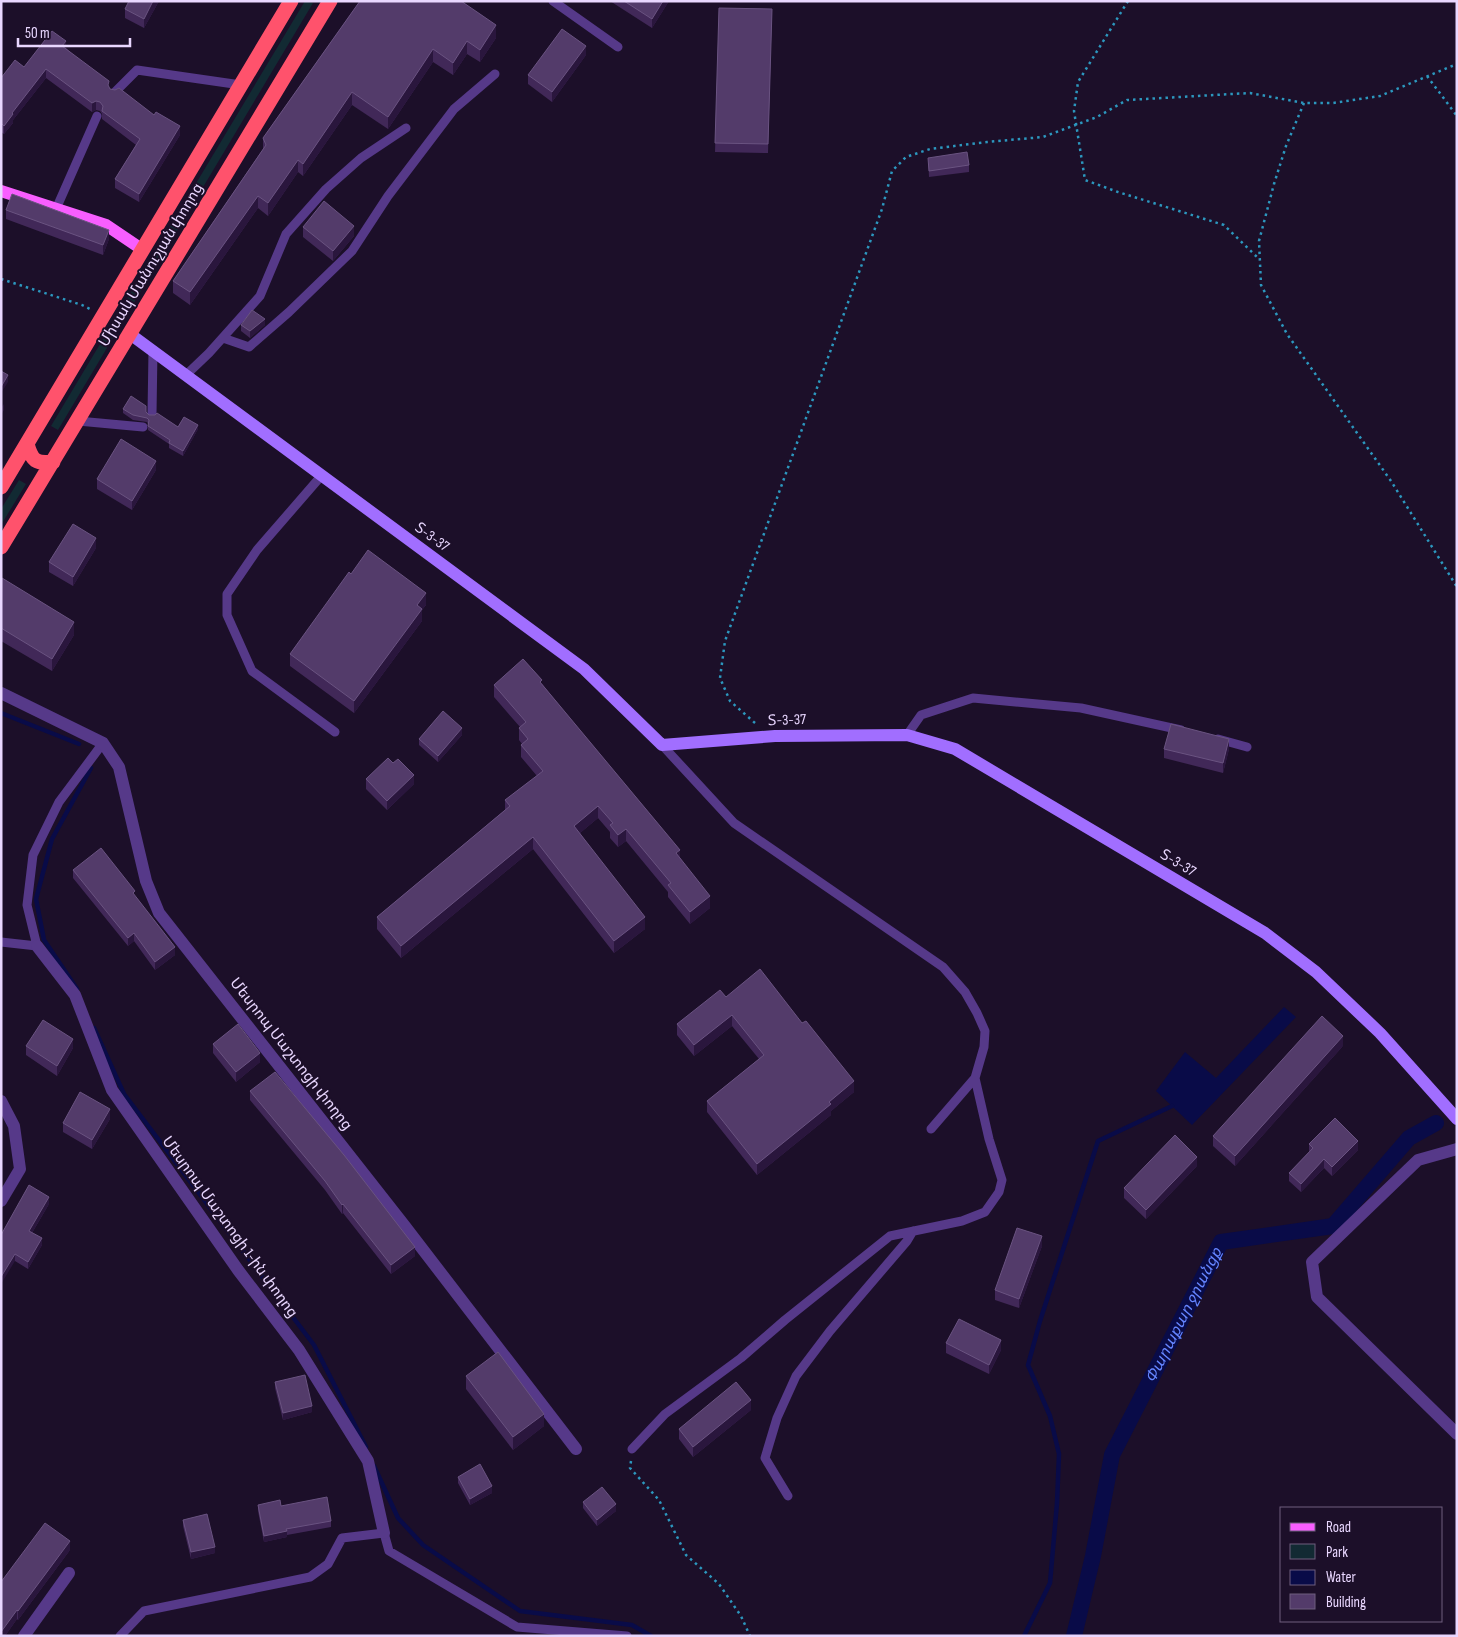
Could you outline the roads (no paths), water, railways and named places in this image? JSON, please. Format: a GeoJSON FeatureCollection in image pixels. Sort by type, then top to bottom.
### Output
{"type":"FeatureCollection","features":[{"type":"Feature","properties":{"kind":"highway","name":"Միսակ Մանուշյան փողոց"},"geometry":{"type":"LineString","coordinates":[[1,487],[291,1]]}},
{"type":"Feature","properties":{"kind":"highway","name":"Միսակ Մանուշյան փողոց"},"geometry":{"type":"LineString","coordinates":[[1,547],[330,1]]}},
{"type":"Feature","properties":{"kind":"highway"},"geometry":{"type":"LineString","coordinates":[[27,444],[30,454],[36,461],[53,462]]}},
{"type":"Feature","properties":{"kind":"main road"},"geometry":{"type":"LineString","coordinates":[[1,191],[106,225],[143,250]]}},
{"type":"Feature","properties":{"kind":"main road","name":"Տ-3-37"},"geometry":{"type":"LineString","coordinates":[[130,334],[584,669],[662,745],[775,736],[907,735],[955,749],[1265,933],[1316,972],[1380,1033],[1457,1119]]}},
{"type":"Feature","properties":{"kind":"street"},"geometry":{"type":"LineString","coordinates":[[1,693],[103,743]]}},
{"type":"Feature","properties":{"kind":"street","name":"Մեսրոպ Մաշտոցի փողոց"},"geometry":{"type":"LineString","coordinates":[[103,743],[119,767],[146,881],[159,913],[392,1209],[576,1449]]}},
{"type":"Feature","properties":{"kind":"street","name":"Մեսրոպ Մաշտոցի 1-ին փողոց"},"geometry":{"type":"LineString","coordinates":[[38,946],[75,995],[112,1090],[238,1270],[299,1350],[368,1461],[384,1533]]}},
{"type":"Feature","properties":{"kind":"street"},"geometry":{"type":"LineString","coordinates":[[1,1101],[14,1126],[20,1169],[1,1202]]}},
{"type":"Feature","properties":{"kind":"street"},"geometry":{"type":"LineString","coordinates":[[1457,1149],[1418,1160],[1312,1262],[1317,1297],[1457,1434]]}},
{"type":"Feature","properties":{"kind":"street"},"geometry":{"type":"LineString","coordinates":[[24,1636],[68,1572]]}},
{"type":"Feature","properties":{"kind":"lane"},"geometry":{"type":"LineString","coordinates":[[553,1],[618,47]]}},
{"type":"Feature","properties":{"kind":"lane"},"geometry":{"type":"LineString","coordinates":[[114,93],[137,70],[241,85]]}},
{"type":"Feature","properties":{"kind":"lane"},"geometry":{"type":"LineString","coordinates":[[223,338],[249,347],[289,312],[352,251],[388,196],[454,109],[495,74]]}},
{"type":"Feature","properties":{"kind":"lane"},"geometry":{"type":"LineString","coordinates":[[56,209],[97,116]]}},
{"type":"Feature","properties":{"kind":"lane"},"geometry":{"type":"LineString","coordinates":[[186,375],[223,338],[260,296],[286,234],[326,190],[361,158],[406,128]]}},
{"type":"Feature","properties":{"kind":"lane"},"geometry":{"type":"LineString","coordinates":[[152,350],[152,414]]}},
{"type":"Feature","properties":{"kind":"lane"},"geometry":{"type":"LineString","coordinates":[[78,420],[144,427]]}},
{"type":"Feature","properties":{"kind":"lane"},"geometry":{"type":"LineString","coordinates":[[322,475],[257,550],[227,594],[227,614],[252,671],[335,732]]}},
{"type":"Feature","properties":{"kind":"lane"},"geometry":{"type":"LineString","coordinates":[[907,735],[921,715],[973,698],[1081,708],[1193,733]]}},
{"type":"Feature","properties":{"kind":"lane"},"geometry":{"type":"LineString","coordinates":[[1211,738],[1247,747]]}},
{"type":"Feature","properties":{"kind":"lane"},"geometry":{"type":"LineString","coordinates":[[1,942],[38,946],[27,906],[33,855],[59,802],[103,743]]}},
{"type":"Feature","properties":{"kind":"lane"},"geometry":{"type":"LineString","coordinates":[[662,745],[734,823],[943,967],[965,992],[977,1013],[984,1031],[984,1047],[975,1078],[931,1129]]}},
{"type":"Feature","properties":{"kind":"lane"},"geometry":{"type":"LineString","coordinates":[[632,1449],[665,1414],[741,1358],[785,1320],[890,1236],[962,1221],[985,1212],[999,1192],[1002,1180],[989,1140],[975,1078]]}},
{"type":"Feature","properties":{"kind":"lane"},"geometry":{"type":"LineString","coordinates":[[788,1496],[764,1458],[777,1418],[796,1376],[830,1331],[913,1232]]}},
{"type":"Feature","properties":{"kind":"lane"},"geometry":{"type":"LineString","coordinates":[[120,1636],[144,1611],[310,1577],[328,1564],[342,1538],[384,1533],[389,1550],[518,1627],[627,1636]]}},
{"type":"Feature","properties":{"kind":"water"},"geometry":{"type":"Polygon","coordinates":[[[1284,1007],[1296,1017],[1192,1125],[1156,1091],[1185,1052],[1216,1078],[1284,1007]]]}},
{"type":"Feature","properties":{"kind":"waterway"},"geometry":{"type":"LineString","coordinates":[[1,713],[79,744]]}},
{"type":"Feature","properties":{"kind":"waterway"},"geometry":{"type":"LineString","coordinates":[[77,989],[44,940],[36,899],[52,839],[91,768]]}},
{"type":"Feature","properties":{"kind":"waterway"},"geometry":{"type":"LineString","coordinates":[[94,1028],[124,1094],[314,1345],[366,1447]]}},
{"type":"Feature","properties":{"kind":"waterway"},"geometry":{"type":"LineString","coordinates":[[1024,1636],[1050,1583],[1057,1503],[1059,1454],[1050,1416],[1028,1365],[1040,1321],[1098,1141],[1172,1106]]}},
{"type":"Feature","properties":{"kind":"waterway","name":"Փարաքար ջրանցք"},"geometry":{"type":"LineString","coordinates":[[1074,1636],[1093,1556],[1112,1455],[1221,1242],[1333,1226],[1409,1138],[1436,1123]]}},
{"type":"Feature","properties":{"kind":"waterway"},"geometry":{"type":"LineString","coordinates":[[374,1466],[398,1518],[423,1545],[520,1611],[632,1625],[651,1636]]}}]}
